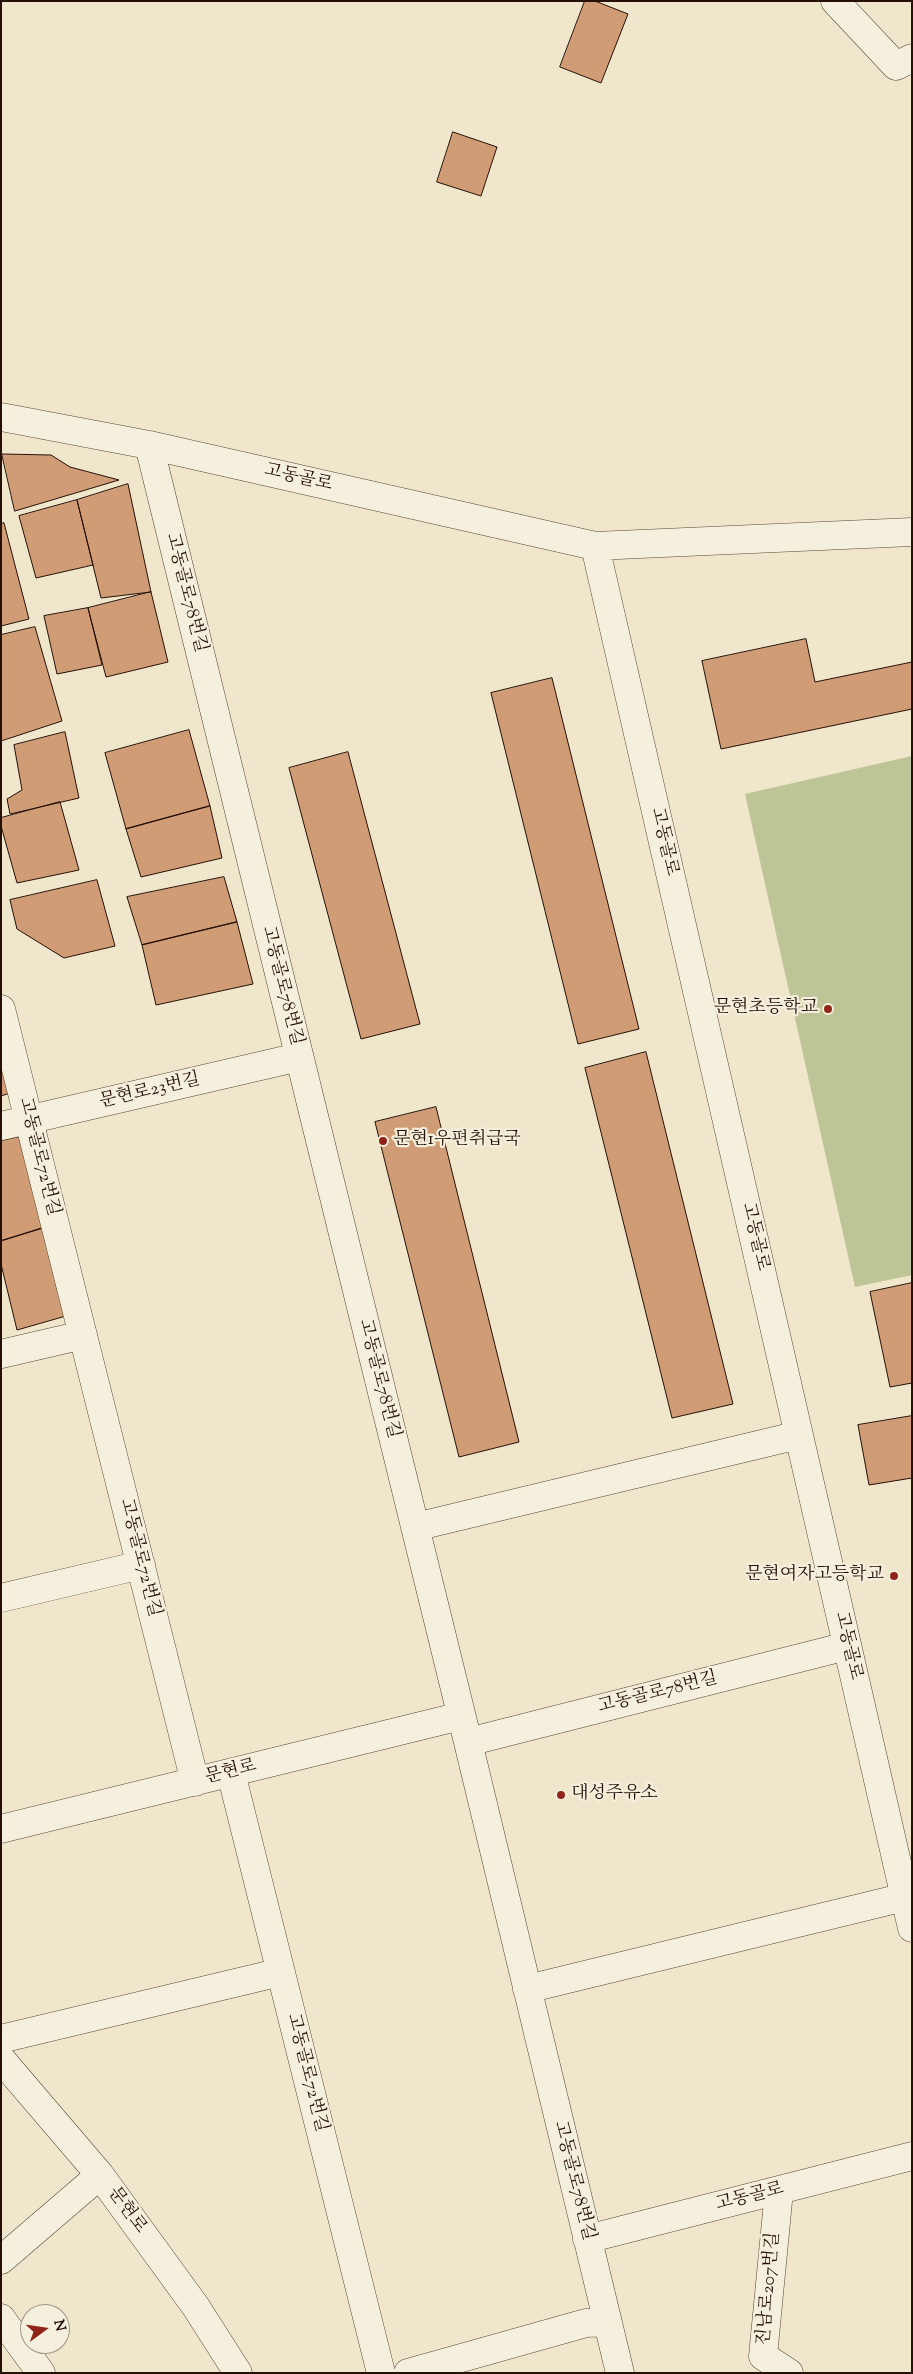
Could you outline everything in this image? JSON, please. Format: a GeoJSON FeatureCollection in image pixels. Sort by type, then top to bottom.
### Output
{"type":"FeatureCollection","features":[{"type":"Feature","properties":{"kind":"street"},"geometry":{"type":"LineString","coordinates":[[835,1],[904,62]]}},
{"type":"Feature","properties":{"kind":"street","name":"고동골로"},"geometry":{"type":"LineString","coordinates":[[1,416],[149,445],[595,546],[912,532]]}},
{"type":"Feature","properties":{"kind":"street","name":"고동골로78번길"},"geometry":{"type":"LineString","coordinates":[[149,445],[468,1742],[620,2373]]}},
{"type":"Feature","properties":{"kind":"street","name":"고동골로"},"geometry":{"type":"LineString","coordinates":[[595,546],[912,1928]]}},
{"type":"Feature","properties":{"kind":"street","name":"고동골로72번길"},"geometry":{"type":"LineString","coordinates":[[1,1009],[195,1782]]}},
{"type":"Feature","properties":{"kind":"street","name":"문현로23번길"},"geometry":{"type":"LineString","coordinates":[[1,1126],[299,1057]]}},
{"type":"Feature","properties":{"kind":"street"},"geometry":{"type":"LineString","coordinates":[[1,1354],[83,1335]]}},
{"type":"Feature","properties":{"kind":"street"},"geometry":{"type":"LineString","coordinates":[[415,1527],[799,1435]]}},
{"type":"Feature","properties":{"kind":"street"},"geometry":{"type":"LineString","coordinates":[[1,1598],[141,1565]]}},
{"type":"Feature","properties":{"kind":"street","name":"고동골로78번길"},"geometry":{"type":"LineString","coordinates":[[468,1742],[847,1646]]}},
{"type":"Feature","properties":{"kind":"street","name":"문현로"},"geometry":{"type":"LineString","coordinates":[[1,1829],[461,1716]]}},
{"type":"Feature","properties":{"kind":"street","name":"고동골로72번길"},"geometry":{"type":"LineString","coordinates":[[232,1773],[381,2373]]}},
{"type":"Feature","properties":{"kind":"street"},"geometry":{"type":"LineString","coordinates":[[527,1989],[905,1897]]}},
{"type":"Feature","properties":{"kind":"street"},"geometry":{"type":"LineString","coordinates":[[1,2038],[281,1972]]}},
{"type":"Feature","properties":{"kind":"street","name":"문현로"},"geometry":{"type":"LineString","coordinates":[[1,2059],[100,2175],[196,2307],[238,2373]]}},
{"type":"Feature","properties":{"kind":"street","name":"고동골로"},"geometry":{"type":"LineString","coordinates":[[587,2239],[912,2156]]}},
{"type":"Feature","properties":{"kind":"street"},"geometry":{"type":"LineString","coordinates":[[1,2260],[100,2175]]}},
{"type":"Feature","properties":{"kind":"street","name":"진남로207번길"},"geometry":{"type":"LineString","coordinates":[[779,2191],[763,2356],[789,2373]]}},
{"type":"Feature","properties":{"kind":"street"},"geometry":{"type":"LineString","coordinates":[[1,2318],[41,2373]]}},
{"type":"Feature","properties":{"kind":"street"},"geometry":{"type":"LineString","coordinates":[[408,2373],[586,2323],[607,2322]]}},
{"type":"Feature","properties":{"kind":"green space"},"geometry":{"type":"Polygon","coordinates":[[[912,756],[912,1275],[855,1287],[745,794],[912,756]]]}},
{"type":"Feature","properties":{"kind":"building"},"geometry":{"type":"Polygon","coordinates":[[[585,1],[595,1],[628,14],[601,83],[560,67],[585,1]]]}},
{"type":"Feature","properties":{"kind":"building"},"geometry":{"type":"Polygon","coordinates":[[[453,132],[497,147],[481,196],[437,182],[453,132]]]}},
{"type":"Feature","properties":{"kind":"building"},"geometry":{"type":"Polygon","coordinates":[[[2,454],[51,455],[70,467],[119,480],[15,511],[2,454]]]}},
{"type":"Feature","properties":{"kind":"building"},"geometry":{"type":"Polygon","coordinates":[[[128,484],[151,592],[101,598],[77,500],[128,484]]]}},
{"type":"Feature","properties":{"kind":"building"},"geometry":{"type":"Polygon","coordinates":[[[77,500],[93,565],[36,578],[19,516],[77,500]]]}},
{"type":"Feature","properties":{"kind":"building"},"geometry":{"type":"Polygon","coordinates":[[[4,523],[29,619],[1,626],[1,524],[4,523]]]}},
{"type":"Feature","properties":{"kind":"building"},"geometry":{"type":"Polygon","coordinates":[[[151,592],[168,662],[106,677],[88,608],[151,592]]]}},
{"type":"Feature","properties":{"kind":"building"},"geometry":{"type":"Polygon","coordinates":[[[88,608],[102,665],[57,674],[44,616],[88,608]]]}},
{"type":"Feature","properties":{"kind":"building"},"geometry":{"type":"Polygon","coordinates":[[[35,627],[62,721],[1,741],[1,635],[35,627]]]}},
{"type":"Feature","properties":{"kind":"building"},"geometry":{"type":"Polygon","coordinates":[[[806,639],[815,682],[912,662],[912,709],[721,749],[702,661],[806,639]]]}},
{"type":"Feature","properties":{"kind":"building"},"geometry":{"type":"Polygon","coordinates":[[[552,678],[639,1029],[578,1044],[491,693],[552,678]]]}},
{"type":"Feature","properties":{"kind":"building"},"geometry":{"type":"Polygon","coordinates":[[[189,730],[210,806],[126,829],[105,753],[189,730]]]}},
{"type":"Feature","properties":{"kind":"building"},"geometry":{"type":"Polygon","coordinates":[[[65,732],[79,798],[10,814],[7,799],[22,790],[14,745],[65,732]]]}},
{"type":"Feature","properties":{"kind":"building"},"geometry":{"type":"Polygon","coordinates":[[[348,752],[420,1024],[361,1039],[289,768],[348,752]]]}},
{"type":"Feature","properties":{"kind":"building"},"geometry":{"type":"Polygon","coordinates":[[[60,802],[79,870],[17,883],[1,826],[1,818],[60,802]]]}},
{"type":"Feature","properties":{"kind":"building"},"geometry":{"type":"Polygon","coordinates":[[[210,806],[222,858],[141,877],[126,829],[210,806]]]}},
{"type":"Feature","properties":{"kind":"building"},"geometry":{"type":"Polygon","coordinates":[[[224,877],[237,922],[142,945],[127,897],[224,877]]]}},
{"type":"Feature","properties":{"kind":"building"},"geometry":{"type":"Polygon","coordinates":[[[97,880],[115,946],[64,958],[17,929],[10,900],[97,880]]]}},
{"type":"Feature","properties":{"kind":"building"},"geometry":{"type":"Polygon","coordinates":[[[237,922],[253,984],[156,1005],[142,945],[237,922]]]}},
{"type":"Feature","properties":{"kind":"building"},"geometry":{"type":"Polygon","coordinates":[[[646,1052],[733,1404],[672,1418],[585,1068],[646,1052]]]}},
{"type":"Feature","properties":{"kind":"building"},"geometry":{"type":"Polygon","coordinates":[[[1,1058],[10,1093],[1,1096],[1,1058]]]}},
{"type":"Feature","properties":{"kind":"building"},"geometry":{"type":"Polygon","coordinates":[[[436,1107],[519,1442],[459,1457],[375,1122],[436,1107]]]}},
{"type":"Feature","properties":{"kind":"building"},"geometry":{"type":"Polygon","coordinates":[[[19,1137],[43,1228],[1,1241],[1,1141],[19,1137]]]}},
{"type":"Feature","properties":{"kind":"building"},"geometry":{"type":"Polygon","coordinates":[[[43,1228],[66,1316],[17,1330],[1,1264],[1,1241],[43,1228]]]}},
{"type":"Feature","properties":{"kind":"building"},"geometry":{"type":"Polygon","coordinates":[[[912,1283],[912,1383],[890,1387],[870,1292],[912,1283]]]}},
{"type":"Feature","properties":{"kind":"building"},"geometry":{"type":"Polygon","coordinates":[[[912,1416],[912,1478],[869,1485],[858,1425],[912,1416]]]}},
{"type":"Feature","properties":{"kind":"place","name":"문현초등학교"},"geometry":{"type":"Point","coordinates":[828,1009]}},
{"type":"Feature","properties":{"kind":"place","name":"문현1우편취급국"},"geometry":{"type":"Point","coordinates":[383,1141]}},
{"type":"Feature","properties":{"kind":"place","name":"문현여자고등학교"},"geometry":{"type":"Point","coordinates":[894,1576]}},
{"type":"Feature","properties":{"kind":"place","name":"대성주유소"},"geometry":{"type":"Point","coordinates":[561,1795]}}]}
